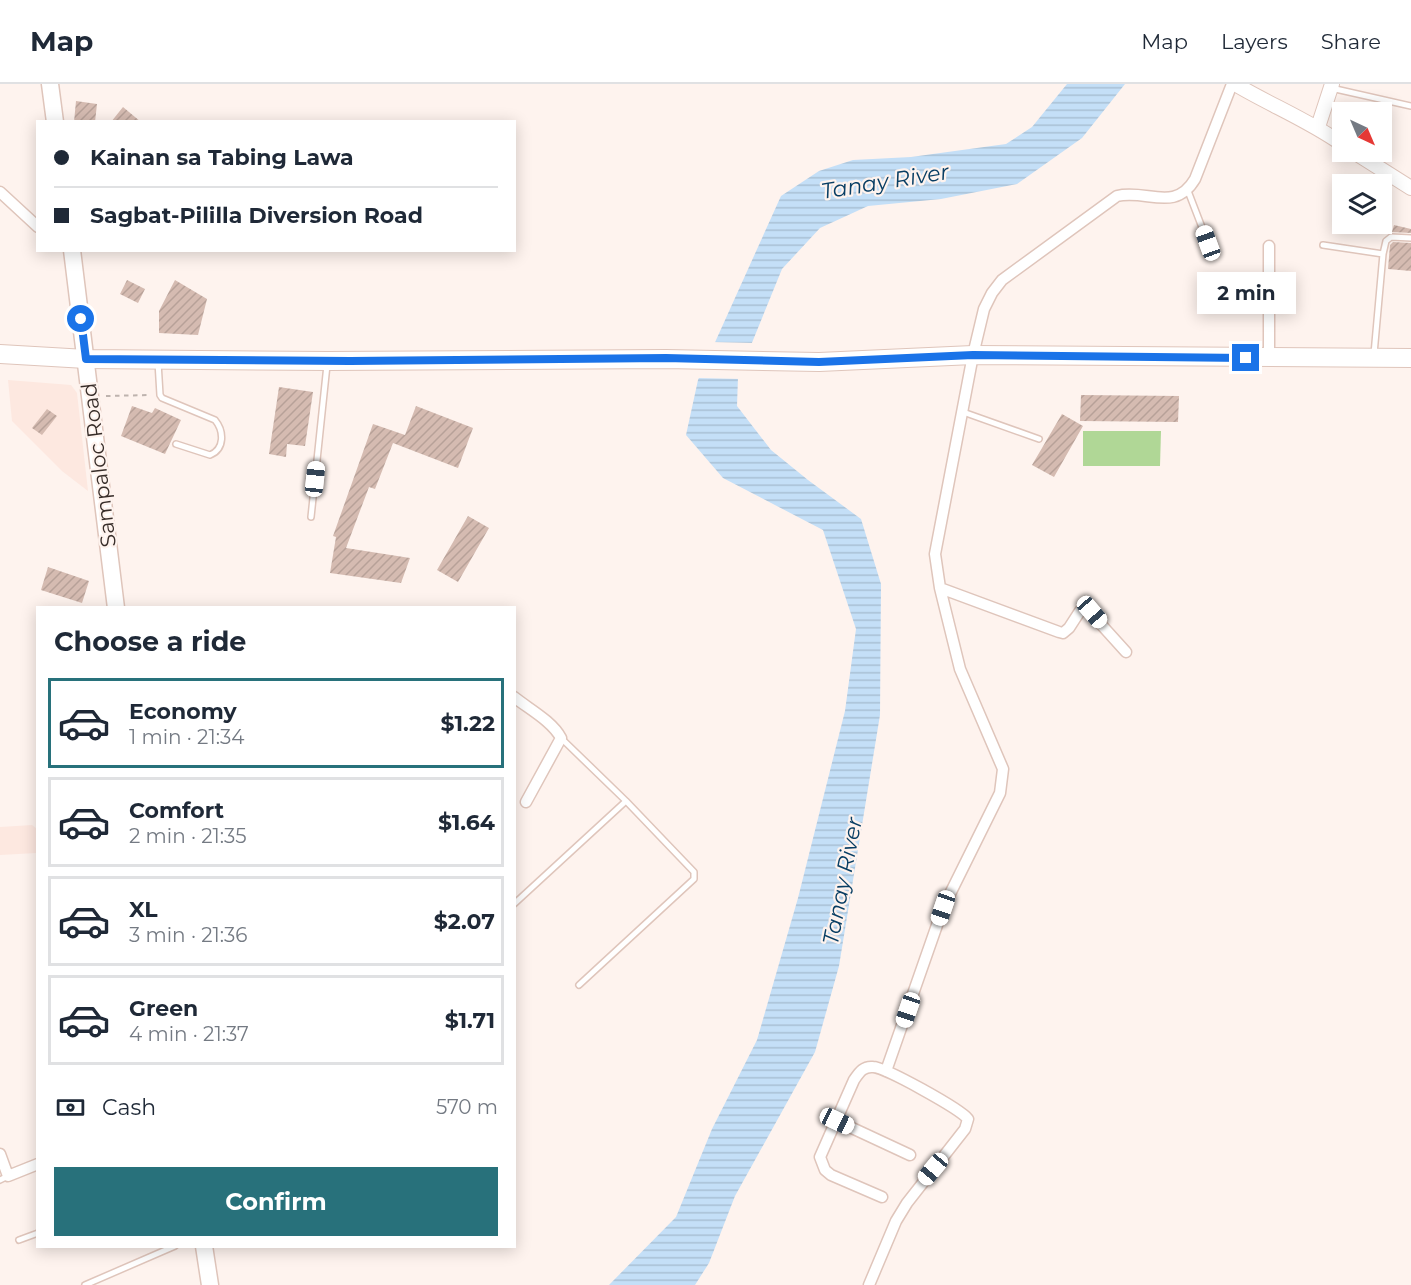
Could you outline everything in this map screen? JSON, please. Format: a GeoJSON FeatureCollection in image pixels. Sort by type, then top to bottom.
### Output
{"type":"FeatureCollection","features":[{"type":"Feature","properties":{"kind":"main road"},"geometry":{"type":"LineString","coordinates":[[50,84],[55,120]]}},
{"type":"Feature","properties":{"kind":"main road","name":"Sampaloc Road"},"geometry":{"type":"LineString","coordinates":[[69,253],[86,359],[116,606]]}},
{"type":"Feature","properties":{"kind":"main road"},"geometry":{"type":"LineString","coordinates":[[0,354],[86,359],[328,361],[666,358],[819,362],[973,355],[1411,358]]}},
{"type":"Feature","properties":{"kind":"main road"},"geometry":{"type":"LineString","coordinates":[[205,1248],[210,1285]]}},
{"type":"Feature","properties":{"kind":"street"},"geometry":{"type":"LineString","coordinates":[[886,1071],[943,908],[1000,793],[1003,781],[1003,769],[960,669],[934,554],[961,411],[984,309],[1002,280],[1117,195],[1166,198],[1188,191],[1195,179],[1233,84],[1318,127],[1332,137]]}},
{"type":"Feature","properties":{"kind":"street"},"geometry":{"type":"LineString","coordinates":[[1318,127],[1331,86]]}},
{"type":"Feature","properties":{"kind":"street"},"geometry":{"type":"LineString","coordinates":[[1370,162],[1411,188]]}},
{"type":"Feature","properties":{"kind":"street"},"geometry":{"type":"LineString","coordinates":[[0,192],[36,225]]}},
{"type":"Feature","properties":{"kind":"street"},"geometry":{"type":"LineString","coordinates":[[1269,246],[1269,358]]}},
{"type":"Feature","properties":{"kind":"street"},"geometry":{"type":"LineString","coordinates":[[940,588],[1064,633],[1080,611],[1088,610],[1126,652]]}},
{"type":"Feature","properties":{"kind":"street"},"geometry":{"type":"LineString","coordinates":[[516,699],[544,720],[561,738],[526,802]]}},
{"type":"Feature","properties":{"kind":"street"},"geometry":{"type":"LineString","coordinates":[[869,1285],[896,1221],[922,1181],[965,1129],[968,1119],[955,1108],[873,1066],[860,1071],[820,1157],[825,1170],[831,1175],[882,1197]]}},
{"type":"Feature","properties":{"kind":"street"},"geometry":{"type":"LineString","coordinates":[[837,1121],[910,1155]]}},
{"type":"Feature","properties":{"kind":"street"},"geometry":{"type":"LineString","coordinates":[[0,1154],[4,1178],[36,1165]]}},
{"type":"Feature","properties":{"kind":"lane"},"geometry":{"type":"LineString","coordinates":[[1331,86],[1411,106]]}},
{"type":"Feature","properties":{"kind":"lane"},"geometry":{"type":"LineString","coordinates":[[1188,191],[1208,243]]}},
{"type":"Feature","properties":{"kind":"lane"},"geometry":{"type":"LineString","coordinates":[[1374,358],[1386,241],[1391,237],[1411,238]]}},
{"type":"Feature","properties":{"kind":"lane"},"geometry":{"type":"LineString","coordinates":[[1323,245],[1383,254]]}},
{"type":"Feature","properties":{"kind":"lane"},"geometry":{"type":"LineString","coordinates":[[158,358],[160,395],[165,400],[205,415],[219,425],[222,442],[215,454],[205,455],[176,444]]}},
{"type":"Feature","properties":{"kind":"lane"},"geometry":{"type":"LineString","coordinates":[[311,517],[328,361]]}},
{"type":"Feature","properties":{"kind":"lane"},"geometry":{"type":"LineString","coordinates":[[961,411],[1039,439]]}},
{"type":"Feature","properties":{"kind":"lane"},"geometry":{"type":"LineString","coordinates":[[561,738],[694,872],[694,879],[579,985]]}},
{"type":"Feature","properties":{"kind":"lane"},"geometry":{"type":"LineString","coordinates":[[516,902],[626,801]]}},
{"type":"Feature","properties":{"kind":"lane"},"geometry":{"type":"LineString","coordinates":[[19,1240],[36,1234]]}},
{"type":"Feature","properties":{"kind":"lane"},"geometry":{"type":"LineString","coordinates":[[85,1285],[170,1248]]}},
{"type":"Feature","properties":{"kind":"path"},"geometry":{"type":"LineString","coordinates":[[91,398],[134,394],[160,395]]}},
{"type":"Feature","properties":{"kind":"shaded area"},"geometry":{"type":"Polygon","coordinates":[[[8,380],[71,385],[77,393],[88,491],[62,471],[12,421],[8,380]]]}},
{"type":"Feature","properties":{"kind":"shaded area"},"geometry":{"type":"Polygon","coordinates":[[[32,825],[36,828],[36,853],[0,855],[0,827],[32,825]]]}},
{"type":"Feature","properties":{"kind":"green space"},"geometry":{"type":"Polygon","coordinates":[[[1083,431],[1161,431],[1160,466],[1083,466],[1083,431]]]}},
{"type":"Feature","properties":{"kind":"water","name":"Tanay River"},"geometry":{"type":"Polygon","coordinates":[[[1067,84],[1125,84],[1082,138],[1017,184],[941,199],[868,206],[820,228],[782,269],[738,377],[737,406],[771,450],[861,519],[881,584],[880,715],[839,966],[815,1052],[735,1196],[709,1263],[695,1285],[609,1285],[676,1217],[712,1129],[757,1040],[798,898],[845,711],[856,629],[823,530],[723,478],[686,435],[698,380],[781,196],[819,171],[853,160],[911,157],[1006,144],[1032,127],[1067,84]]]}},
{"type":"Feature","properties":{"kind":"pier"},"geometry":{"type":"Polygon","coordinates":[[[712,342],[756,343],[741,379],[696,378],[712,342]]]}},
{"type":"Feature","properties":{"kind":"building"},"geometry":{"type":"Polygon","coordinates":[[[76,101],[97,104],[95,120],[74,120],[76,101]]]}},
{"type":"Feature","properties":{"kind":"building"},"geometry":{"type":"Polygon","coordinates":[[[123,107],[139,120],[113,120],[123,107]]]}},
{"type":"Feature","properties":{"kind":"building"},"geometry":{"type":"Polygon","coordinates":[[[1394,225],[1411,229],[1411,233],[1392,232],[1394,225]]]}},
{"type":"Feature","properties":{"kind":"building"},"geometry":{"type":"Polygon","coordinates":[[[1393,242],[1411,243],[1411,271],[1388,269],[1390,245],[1393,242]]]}},
{"type":"Feature","properties":{"kind":"building"},"geometry":{"type":"Polygon","coordinates":[[[127,280],[145,289],[138,303],[120,294],[127,280]]]}},
{"type":"Feature","properties":{"kind":"building"},"geometry":{"type":"Polygon","coordinates":[[[175,280],[207,299],[198,335],[159,333],[159,311],[175,280]]]}},
{"type":"Feature","properties":{"kind":"building"},"geometry":{"type":"Polygon","coordinates":[[[279,387],[313,392],[305,446],[287,444],[286,457],[269,454],[279,387]]]}},
{"type":"Feature","properties":{"kind":"building"},"geometry":{"type":"Polygon","coordinates":[[[1081,395],[1179,396],[1178,422],[1080,421],[1081,395]]]}},
{"type":"Feature","properties":{"kind":"building"},"geometry":{"type":"Polygon","coordinates":[[[132,406],[152,413],[155,408],[181,420],[165,454],[121,436],[132,406]]]}},
{"type":"Feature","properties":{"kind":"building"},"geometry":{"type":"Polygon","coordinates":[[[416,406],[473,428],[458,468],[393,443],[375,489],[369,487],[346,548],[410,558],[401,583],[330,573],[336,537],[333,536],[373,424],[405,435],[416,406]]]}},
{"type":"Feature","properties":{"kind":"building"},"geometry":{"type":"Polygon","coordinates":[[[47,409],[57,416],[42,435],[32,428],[47,409]]]}},
{"type":"Feature","properties":{"kind":"building"},"geometry":{"type":"Polygon","coordinates":[[[1062,414],[1083,426],[1054,477],[1032,465],[1062,414]]]}},
{"type":"Feature","properties":{"kind":"building"},"geometry":{"type":"Polygon","coordinates":[[[468,516],[489,528],[458,582],[437,570],[468,516]]]}},
{"type":"Feature","properties":{"kind":"building"},"geometry":{"type":"Polygon","coordinates":[[[48,567],[89,581],[82,603],[41,590],[48,567]]]}},
{"type":"Feature","properties":{"kind":"route"},"geometry":{"type":"LineString","coordinates":[[81,319],[86,359],[350,361],[666,358],[819,362],[973,355],[1246,358]]}}]}
